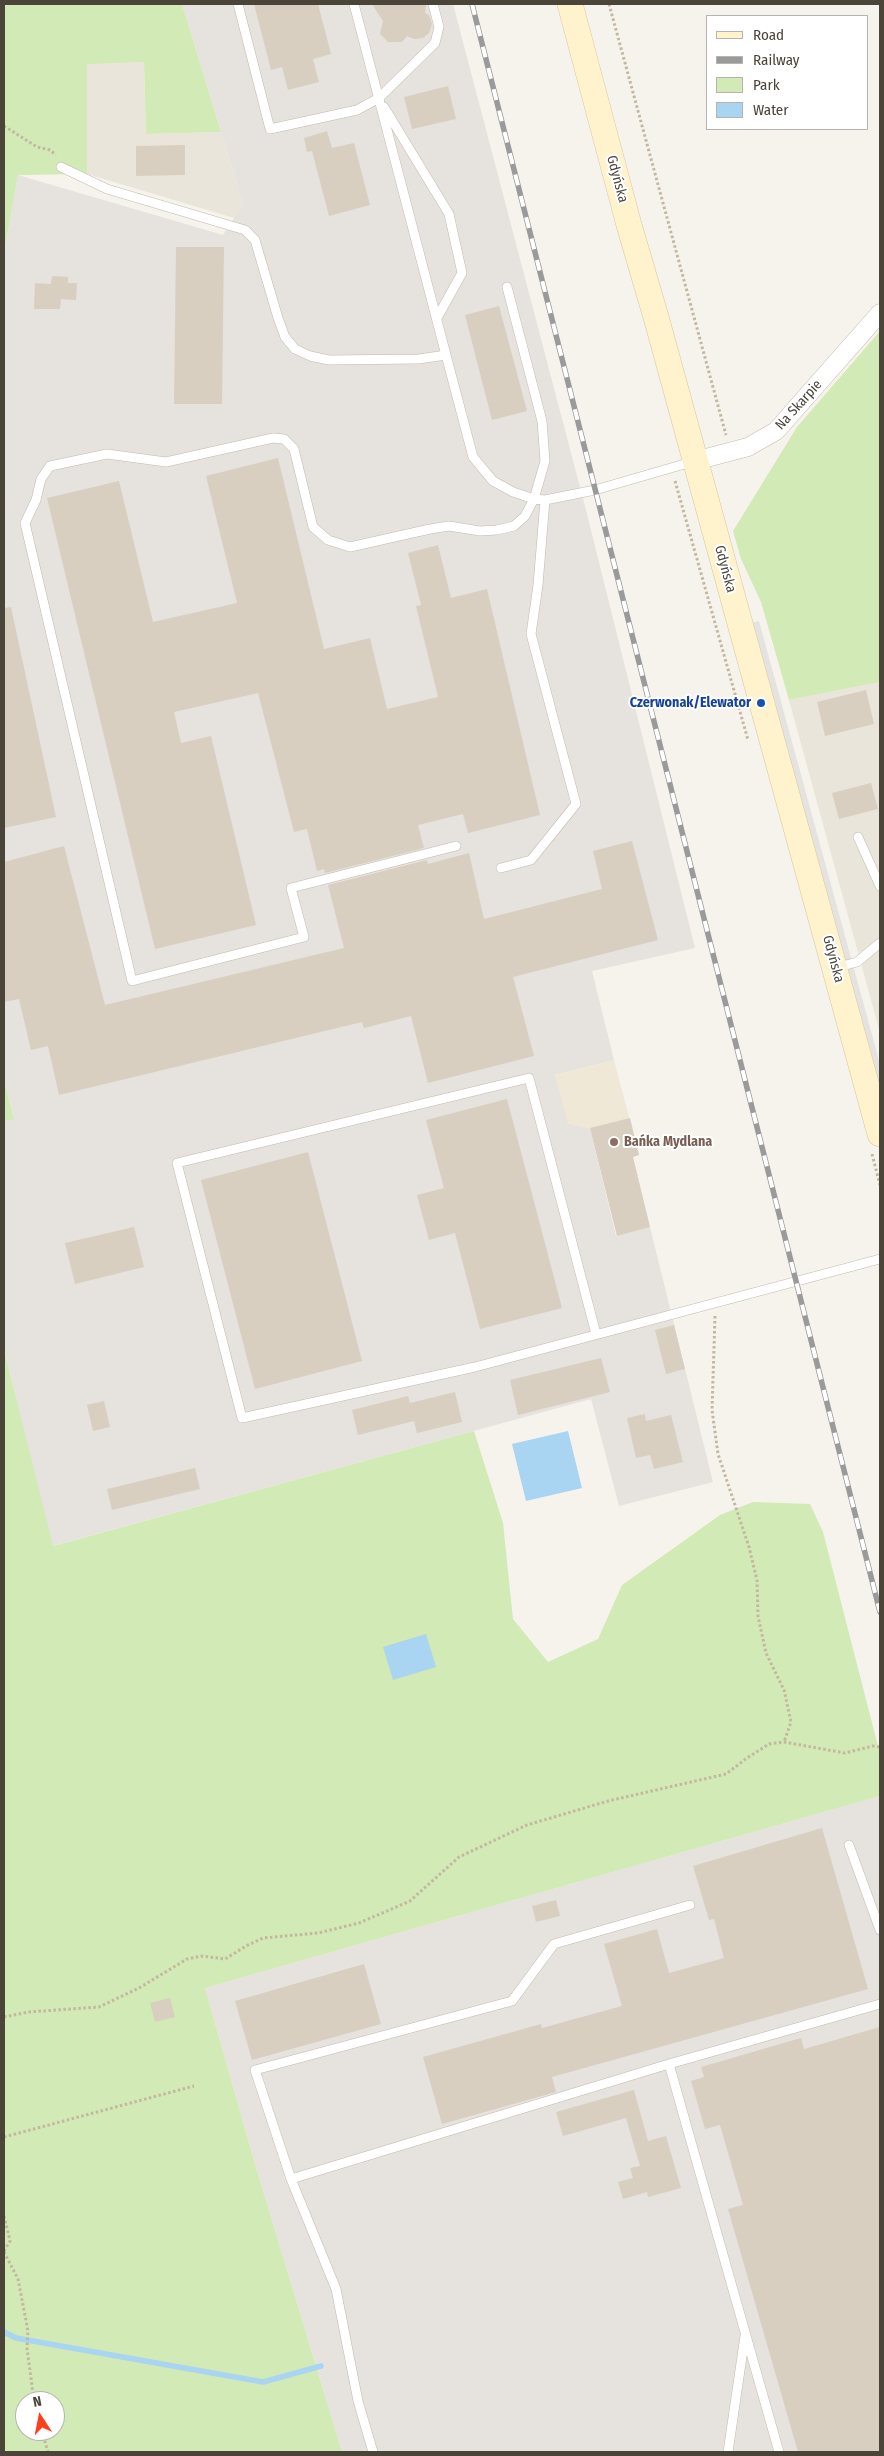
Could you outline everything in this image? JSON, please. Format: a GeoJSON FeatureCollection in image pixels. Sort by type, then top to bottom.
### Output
{"type":"FeatureCollection","features":[{"type":"Feature","properties":{"kind":"main road","name":"Gdyńska"},"geometry":{"type":"LineString","coordinates":[[570,4],[880,1134]]}},
{"type":"Feature","properties":{"kind":"street","name":"Na Skarpie"},"geometry":{"type":"LineString","coordinates":[[695,461],[748,447],[776,431],[880,313]]}},
{"type":"Feature","properties":{"kind":"lane"},"geometry":{"type":"LineString","coordinates":[[238,4],[270,129],[356,110],[379,98],[435,43],[439,27],[433,4]]}},
{"type":"Feature","properties":{"kind":"lane"},"geometry":{"type":"LineString","coordinates":[[354,4],[473,457],[493,481],[513,492],[534,499],[545,500],[595,490],[695,461]]}},
{"type":"Feature","properties":{"kind":"lane"},"geometry":{"type":"LineString","coordinates":[[379,98],[449,214],[462,272],[437,318]]}},
{"type":"Feature","properties":{"kind":"lane"},"geometry":{"type":"LineString","coordinates":[[61,167],[108,189],[245,230],[255,240],[278,318],[285,337],[295,349],[310,356],[329,360],[419,359],[446,355]]}},
{"type":"Feature","properties":{"kind":"lane"},"geometry":{"type":"LineString","coordinates":[[456,846],[291,888],[304,937],[132,981],[25,523],[36,500],[40,479],[50,466],[106,454],[166,462],[273,438],[284,439],[294,449],[313,527],[328,540],[350,547],[449,526],[480,531],[514,526],[525,516],[534,499],[545,461],[542,421],[507,286]]}},
{"type":"Feature","properties":{"kind":"lane"},"geometry":{"type":"LineString","coordinates":[[501,868],[531,860],[576,804],[532,634],[545,500]]}},
{"type":"Feature","properties":{"kind":"lane"},"geometry":{"type":"LineString","coordinates":[[858,837],[880,886]]}},
{"type":"Feature","properties":{"kind":"lane"},"geometry":{"type":"LineString","coordinates":[[835,968],[857,962],[880,943]]}},
{"type":"Feature","properties":{"kind":"lane"},"geometry":{"type":"LineString","coordinates":[[596,1334],[529,1078],[177,1163],[242,1418],[475,1367],[880,1259]]}},
{"type":"Feature","properties":{"kind":"lane"},"geometry":{"type":"LineString","coordinates":[[849,1845],[880,1930]]}},
{"type":"Feature","properties":{"kind":"lane"},"geometry":{"type":"LineString","coordinates":[[373,2452],[358,2401],[336,2289],[291,2179],[255,2070],[512,2001],[554,1944],[690,1905]]}},
{"type":"Feature","properties":{"kind":"lane"},"geometry":{"type":"LineString","coordinates":[[291,2179],[669,2064],[880,2004]]}},
{"type":"Feature","properties":{"kind":"lane"},"geometry":{"type":"LineString","coordinates":[[669,2064],[779,2452]]}},
{"type":"Feature","properties":{"kind":"lane"},"geometry":{"type":"LineString","coordinates":[[728,2452],[745,2333]]}},
{"type":"Feature","properties":{"kind":"path"},"geometry":{"type":"LineString","coordinates":[[610,4],[728,440]]}},
{"type":"Feature","properties":{"kind":"path"},"geometry":{"type":"LineString","coordinates":[[4,126],[38,148],[50,150],[57,156],[61,167]]}},
{"type":"Feature","properties":{"kind":"path"},"geometry":{"type":"LineString","coordinates":[[722,439],[728,440],[734,437]]}},
{"type":"Feature","properties":{"kind":"path"},"geometry":{"type":"LineString","coordinates":[[715,1302],[712,1410],[718,1454],[757,1580],[758,1616],[766,1653],[784,1690],[791,1722],[784,1742]]}},
{"type":"Feature","properties":{"kind":"path"},"geometry":{"type":"LineString","coordinates":[[4,2017],[28,2012],[99,2007],[139,1988],[187,1959],[202,1956],[225,1959],[264,1938],[318,1933],[359,1923],[410,1902],[459,1857],[527,1825],[608,1801],[726,1774],[746,1758],[770,1744],[784,1742],[845,1753],[873,1746],[880,1747]]}},
{"type":"Feature","properties":{"kind":"path"},"geometry":{"type":"LineString","coordinates":[[4,2137],[194,2086]]}},
{"type":"Feature","properties":{"kind":"path"},"geometry":{"type":"LineString","coordinates":[[4,2216],[10,2240],[4,2252],[18,2279],[28,2331],[27,2348],[33,2391]]}},
{"type":"Feature","properties":{"kind":"shaded area"},"geometry":{"type":"Polygon","coordinates":[[[182,4],[453,4],[586,510],[695,948],[592,971],[614,1060],[555,1075],[590,1128],[616,1236],[650,1227],[713,1482],[619,1506],[591,1399],[52,1546],[4,1348],[4,1121],[14,1118],[4,1079],[4,253],[18,175],[223,235],[243,204],[182,4]]]}},
{"type":"Feature","properties":{"kind":"shaded area"},"geometry":{"type":"Polygon","coordinates":[[[144,62],[146,134],[221,132],[243,204],[234,218],[87,174],[87,63],[144,62]]]}},
{"type":"Feature","properties":{"kind":"shaded area"},"geometry":{"type":"Polygon","coordinates":[[[759,621],[880,1064],[880,1099],[751,623],[759,621]]]}},
{"type":"Feature","properties":{"kind":"shaded area"},"geometry":{"type":"Polygon","coordinates":[[[880,682],[880,1033],[789,700],[880,682]]]}},
{"type":"Feature","properties":{"kind":"shaded area","name":"Bańka Mydlana"},"geometry":{"type":"Polygon","coordinates":[[[614,1060],[639,1155],[633,1157],[650,1227],[617,1236],[590,1129],[568,1124],[555,1075],[614,1060]]]}},
{"type":"Feature","properties":{"kind":"shaded area"},"geometry":{"type":"Polygon","coordinates":[[[880,1796],[880,2452],[342,2452],[254,2161],[205,1988],[880,1796]]]}},
{"type":"Feature","properties":{"kind":"green space"},"geometry":{"type":"Polygon","coordinates":[[[4,4],[182,4],[221,132],[146,134],[144,62],[87,64],[87,174],[18,175],[4,253],[4,4]]]}},
{"type":"Feature","properties":{"kind":"green space"},"geometry":{"type":"Polygon","coordinates":[[[880,331],[880,682],[789,700],[761,602],[741,559],[733,531],[797,427],[880,331]]]}},
{"type":"Feature","properties":{"kind":"green space"},"geometry":{"type":"Polygon","coordinates":[[[4,1079],[14,1119],[4,1121],[4,1079]]]}},
{"type":"Feature","properties":{"kind":"green space"},"geometry":{"type":"Polygon","coordinates":[[[4,1349],[53,1546],[474,1431],[503,1523],[513,1619],[548,1662],[598,1639],[622,1585],[720,1515],[753,1502],[810,1504],[823,1532],[880,1754],[880,1796],[205,1988],[254,2161],[342,2452],[4,2452],[4,1349]]]}},
{"type":"Feature","properties":{"kind":"water"},"geometry":{"type":"Polygon","coordinates":[[[568,1431],[582,1488],[526,1501],[512,1444],[568,1431]]]}},
{"type":"Feature","properties":{"kind":"water"},"geometry":{"type":"Polygon","coordinates":[[[426,1634],[436,1667],[393,1680],[383,1647],[426,1634]]]}},
{"type":"Feature","properties":{"kind":"building"},"geometry":{"type":"Polygon","coordinates":[[[254,4],[318,4],[331,54],[313,59],[319,82],[288,90],[282,67],[271,70],[254,4]]]}},
{"type":"Feature","properties":{"kind":"building"},"geometry":{"type":"Polygon","coordinates":[[[372,4],[426,4],[425,13],[429,15],[432,24],[429,33],[423,38],[414,39],[407,36],[402,42],[388,42],[380,34],[383,21],[372,4]]]}},
{"type":"Feature","properties":{"kind":"building"},"geometry":{"type":"Polygon","coordinates":[[[448,86],[456,119],[412,129],[404,97],[448,86]]]}},
{"type":"Feature","properties":{"kind":"building"},"geometry":{"type":"Polygon","coordinates":[[[327,131],[332,148],[354,143],[370,205],[329,216],[312,151],[307,152],[304,138],[327,131]]]}},
{"type":"Feature","properties":{"kind":"building"},"geometry":{"type":"Polygon","coordinates":[[[185,145],[185,175],[136,176],[136,146],[185,145]]]}},
{"type":"Feature","properties":{"kind":"building"},"geometry":{"type":"Polygon","coordinates":[[[176,247],[224,247],[222,404],[174,404],[176,247]]]}},
{"type":"Feature","properties":{"kind":"building"},"geometry":{"type":"Polygon","coordinates":[[[52,276],[68,277],[68,283],[77,283],[76,300],[61,299],[60,309],[34,309],[35,283],[51,284],[52,276]]]}},
{"type":"Feature","properties":{"kind":"building"},"geometry":{"type":"Polygon","coordinates":[[[499,306],[527,411],[492,420],[465,315],[499,306]]]}},
{"type":"Feature","properties":{"kind":"building"},"geometry":{"type":"Polygon","coordinates":[[[278,458],[324,649],[370,638],[387,709],[438,697],[416,606],[421,605],[408,553],[438,545],[451,598],[487,589],[540,815],[468,833],[463,814],[418,825],[424,848],[325,873],[324,869],[317,871],[307,829],[294,832],[258,693],[174,712],[181,743],[211,736],[256,925],[155,949],[47,498],[119,481],[153,622],[237,603],[206,476],[278,458]]]}},
{"type":"Feature","properties":{"kind":"building"},"geometry":{"type":"Polygon","coordinates":[[[11,607],[56,817],[4,828],[4,608],[11,607]]]}},
{"type":"Feature","properties":{"kind":"building"},"geometry":{"type":"Polygon","coordinates":[[[866,690],[874,724],[825,736],[817,702],[866,690]]]}},
{"type":"Feature","properties":{"kind":"building"},"geometry":{"type":"Polygon","coordinates":[[[871,783],[878,809],[839,819],[832,793],[871,783]]]}},
{"type":"Feature","properties":{"kind":"building"},"geometry":{"type":"Polygon","coordinates":[[[632,841],[658,940],[513,977],[534,1056],[428,1083],[411,1016],[364,1028],[362,1022],[59,1095],[48,1046],[31,1050],[19,999],[4,1002],[4,862],[64,846],[105,1005],[344,948],[328,885],[427,860],[428,864],[469,853],[484,919],[602,889],[593,851],[632,841]]]}},
{"type":"Feature","properties":{"kind":"building"},"geometry":{"type":"Polygon","coordinates":[[[507,1099],[562,1308],[480,1329],[455,1233],[429,1240],[417,1195],[444,1188],[426,1120],[507,1099]]]}},
{"type":"Feature","properties":{"kind":"building"},"geometry":{"type":"Polygon","coordinates":[[[630,1118],[639,1155],[633,1157],[650,1227],[617,1236],[590,1128],[630,1118]]]}},
{"type":"Feature","properties":{"kind":"building"},"geometry":{"type":"Polygon","coordinates":[[[308,1152],[362,1361],[255,1389],[201,1180],[308,1152]]]}},
{"type":"Feature","properties":{"kind":"building"},"geometry":{"type":"Polygon","coordinates":[[[134,1227],[144,1267],[75,1284],[65,1243],[134,1227]]]}},
{"type":"Feature","properties":{"kind":"building"},"geometry":{"type":"Polygon","coordinates":[[[674,1325],[685,1369],[666,1374],[655,1330],[674,1325]]]}},
{"type":"Feature","properties":{"kind":"building"},"geometry":{"type":"Polygon","coordinates":[[[601,1358],[610,1392],[518,1415],[510,1380],[601,1358]]]}},
{"type":"Feature","properties":{"kind":"building"},"geometry":{"type":"Polygon","coordinates":[[[455,1392],[462,1422],[417,1433],[414,1421],[358,1435],[352,1410],[408,1396],[410,1403],[455,1392]]]}},
{"type":"Feature","properties":{"kind":"building"},"geometry":{"type":"Polygon","coordinates":[[[104,1401],[110,1427],[93,1431],[87,1405],[104,1401]]]}},
{"type":"Feature","properties":{"kind":"building"},"geometry":{"type":"Polygon","coordinates":[[[645,1414],[646,1421],[671,1415],[683,1462],[654,1469],[650,1455],[636,1458],[627,1418],[645,1414]]]}},
{"type":"Feature","properties":{"kind":"building"},"geometry":{"type":"Polygon","coordinates":[[[195,1468],[200,1489],[112,1510],[107,1489],[195,1468]]]}},
{"type":"Feature","properties":{"kind":"building"},"geometry":{"type":"Polygon","coordinates":[[[822,1828],[868,1989],[552,2077],[556,2092],[442,2124],[423,2057],[541,2024],[542,2028],[622,2006],[604,1944],[657,1929],[669,1973],[724,1958],[714,1919],[709,1920],[693,1866],[822,1828]]]}},
{"type":"Feature","properties":{"kind":"building"},"geometry":{"type":"Polygon","coordinates":[[[556,1900],[560,1916],[536,1922],[532,1906],[556,1900]]]}},
{"type":"Feature","properties":{"kind":"building"},"geometry":{"type":"Polygon","coordinates":[[[364,1964],[381,2024],[252,2060],[235,2001],[364,1964]]]}},
{"type":"Feature","properties":{"kind":"building"},"geometry":{"type":"Polygon","coordinates":[[[170,1998],[175,2017],[155,2022],[150,2003],[170,1998]]]}},
{"type":"Feature","properties":{"kind":"building"},"geometry":{"type":"Polygon","coordinates":[[[880,2027],[880,2452],[798,2452],[728,2209],[743,2205],[720,2125],[705,2129],[691,2081],[704,2077],[701,2067],[801,2038],[804,2049],[880,2027]]]}},
{"type":"Feature","properties":{"kind":"building"},"geometry":{"type":"Polygon","coordinates":[[[634,2090],[648,2141],[666,2136],[681,2188],[648,2197],[647,2192],[623,2199],[618,2182],[633,2178],[630,2168],[640,2166],[626,2118],[563,2136],[556,2112],[634,2090]]]}},
{"type":"Feature","properties":{"kind":"waterway"},"geometry":{"type":"LineString","coordinates":[[4,2332],[16,2338],[263,2382],[321,2366]]}},
{"type":"Feature","properties":{"kind":"railway"},"geometry":{"type":"LineString","coordinates":[[472,4],[880,1612]]}},
{"type":"Feature","properties":{"kind":"place","name":"Czerwonak/Elewator"},"geometry":{"type":"Point","coordinates":[761,703]}},
{"type":"Feature","properties":{"kind":"place","name":"Bańka Mydlana"},"geometry":{"type":"Point","coordinates":[614,1142]}}]}
